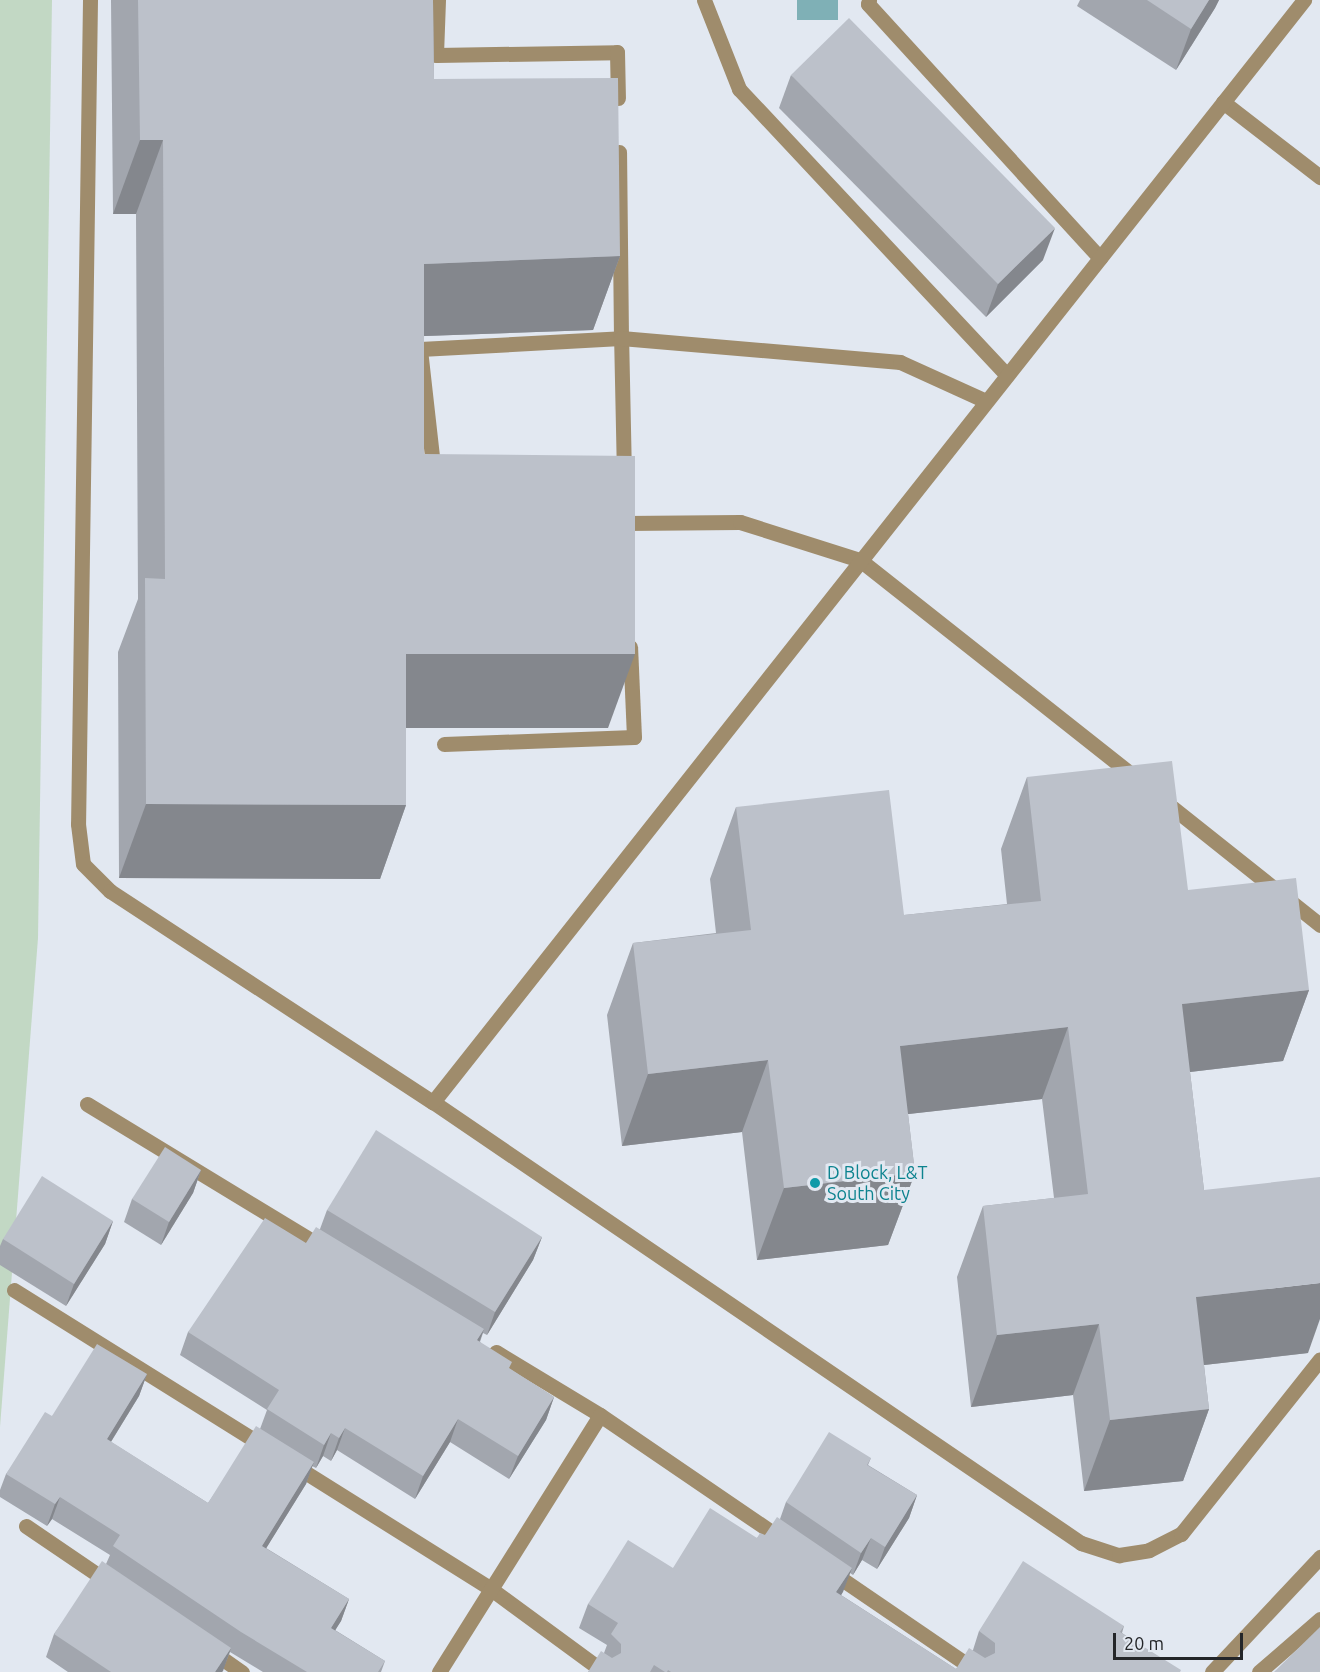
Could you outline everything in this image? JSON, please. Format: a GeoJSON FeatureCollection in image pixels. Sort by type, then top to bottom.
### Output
{"type":"FeatureCollection","features":[{"type":"Feature","properties":{"kind":"street"},"geometry":{"type":"LineString","coordinates":[[90,0],[78,824],[83,864],[110,891],[433,1102],[1081,1543],[1119,1555],[1149,1550],[1181,1534],[1320,1359]]}},
{"type":"Feature","properties":{"kind":"street"},"geometry":{"type":"LineString","coordinates":[[438,0],[436,56],[617,52],[618,111]]}},
{"type":"Feature","properties":{"kind":"street"},"geometry":{"type":"LineString","coordinates":[[704,0],[739,89],[1007,375]]}},
{"type":"Feature","properties":{"kind":"street"},"geometry":{"type":"LineString","coordinates":[[869,0],[868,4],[1100,258]]}},
{"type":"Feature","properties":{"kind":"street"},"geometry":{"type":"LineString","coordinates":[[433,1102],[1304,0]]}},
{"type":"Feature","properties":{"kind":"street"},"geometry":{"type":"LineString","coordinates":[[1223,102],[1320,177]]}},
{"type":"Feature","properties":{"kind":"street"},"geometry":{"type":"LineString","coordinates":[[618,135],[624,494],[621,526],[740,522],[860,560],[1320,925]]}},
{"type":"Feature","properties":{"kind":"street"},"geometry":{"type":"LineString","coordinates":[[445,481],[434,478],[420,350],[621,338],[900,362],[986,401]]}},
{"type":"Feature","properties":{"kind":"street"},"geometry":{"type":"LineString","coordinates":[[444,744],[634,737],[629,630]]}},
{"type":"Feature","properties":{"kind":"street"},"geometry":{"type":"LineString","coordinates":[[87,1104],[343,1260]]}},
{"type":"Feature","properties":{"kind":"street"},"geometry":{"type":"LineString","coordinates":[[14,1290],[491,1589],[604,1672]]}},
{"type":"Feature","properties":{"kind":"street"},"geometry":{"type":"LineString","coordinates":[[487,1347],[600,1415],[794,1547]]}},
{"type":"Feature","properties":{"kind":"street"},"geometry":{"type":"LineString","coordinates":[[439,1672],[600,1415]]}},
{"type":"Feature","properties":{"kind":"street"},"geometry":{"type":"LineString","coordinates":[[26,1526],[124,1592]]}},
{"type":"Feature","properties":{"kind":"street"},"geometry":{"type":"LineString","coordinates":[[1212,1672],[1320,1557]]}},
{"type":"Feature","properties":{"kind":"street"},"geometry":{"type":"LineString","coordinates":[[813,1560],[978,1672]]}},
{"type":"Feature","properties":{"kind":"street"},"geometry":{"type":"LineString","coordinates":[[1259,1672],[1320,1619]]}},
{"type":"Feature","properties":{"kind":"street"},"geometry":{"type":"LineString","coordinates":[[193,1639],[242,1672]]}},
{"type":"Feature","properties":{"kind":"green space"},"geometry":{"type":"Polygon","coordinates":[[[0,0],[52,0],[38,938],[0,1427],[0,0]]]}},
{"type":"Feature","properties":{"kind":"water"},"geometry":{"type":"Polygon","coordinates":[[[797,0],[838,0],[838,20],[797,20],[797,0]]]}},
{"type":"Feature","properties":{"kind":"building"},"geometry":{"type":"Polygon","coordinates":[[[138,0],[433,0],[434,79],[618,78],[620,256],[424,264],[424,454],[635,456],[635,654],[406,654],[406,805],[146,804],[145,578],[165,579],[163,140],[140,140],[138,0]]]}},
{"type":"Feature","properties":{"kind":"building"},"geometry":{"type":"Polygon","coordinates":[[[1147,0],[1209,0],[1191,29],[1147,0]]]}},
{"type":"Feature","properties":{"kind":"building"},"geometry":{"type":"Polygon","coordinates":[[[849,18],[1055,228],[998,284],[791,75],[849,18]]]}},
{"type":"Feature","properties":{"kind":"building","name":"D Block, L&T South City"},"geometry":{"type":"Polygon","coordinates":[[[1172,761],[1188,890],[1296,878],[1309,990],[1182,1004],[1204,1190],[1320,1177],[1320,1283],[1196,1297],[1209,1409],[1110,1420],[1099,1324],[997,1335],[983,1206],[1088,1194],[1068,1027],[900,1046],[915,1173],[784,1188],[768,1060],[648,1074],[633,943],[751,930],[736,807],[889,790],[904,915],[1041,901],[1027,777],[1172,761]]]}},
{"type":"Feature","properties":{"kind":"building"},"geometry":{"type":"Polygon","coordinates":[[[376,1130],[542,1237],[495,1312],[327,1210],[376,1130]]]}},
{"type":"Feature","properties":{"kind":"building"},"geometry":{"type":"Polygon","coordinates":[[[165,1147],[201,1170],[169,1222],[132,1199],[165,1147]]]}},
{"type":"Feature","properties":{"kind":"building"},"geometry":{"type":"Polygon","coordinates":[[[42,1176],[113,1221],[74,1284],[3,1239],[42,1176]]]}},
{"type":"Feature","properties":{"kind":"building"},"geometry":{"type":"Polygon","coordinates":[[[265,1218],[306,1243],[316,1227],[484,1329],[477,1340],[512,1362],[509,1368],[554,1397],[518,1456],[458,1419],[423,1476],[345,1428],[339,1438],[331,1433],[324,1445],[267,1409],[279,1390],[188,1332],[265,1218]]]}},
{"type":"Feature","properties":{"kind":"building"},"geometry":{"type":"Polygon","coordinates":[[[97,1344],[147,1374],[107,1439],[208,1503],[256,1426],[314,1462],[262,1546],[349,1599],[331,1628],[385,1661],[378,1672],[307,1672],[241,1632],[113,1546],[120,1535],[60,1497],[55,1504],[6,1474],[45,1412],[52,1416],[97,1344]]]}},
{"type":"Feature","properties":{"kind":"building"},"geometry":{"type":"Polygon","coordinates":[[[829,1432],[871,1458],[867,1465],[917,1495],[885,1547],[871,1538],[861,1553],[786,1502],[829,1432]]]}},
{"type":"Feature","properties":{"kind":"building"},"geometry":{"type":"Polygon","coordinates":[[[710,1508],[757,1538],[760,1533],[765,1535],[777,1517],[852,1568],[836,1592],[956,1669],[969,1648],[985,1658],[995,1653],[995,1643],[979,1631],[1023,1561],[1124,1626],[1120,1632],[1181,1670],[1180,1672],[671,1672],[668,1670],[665,1672],[654,1665],[650,1672],[588,1672],[601,1651],[612,1658],[621,1653],[621,1644],[611,1634],[618,1623],[588,1604],[628,1540],[673,1568],[710,1508]]]}},
{"type":"Feature","properties":{"kind":"building"},"geometry":{"type":"Polygon","coordinates":[[[102,1561],[231,1648],[215,1672],[111,1672],[54,1634],[102,1561]]]}},
{"type":"Feature","properties":{"kind":"building"},"geometry":{"type":"Polygon","coordinates":[[[1320,1627],[1320,1672],[1274,1672],[1320,1627]]]}},
{"type":"Feature","properties":{"kind":"place","name":"D Block, L&T South City"},"geometry":{"type":"Point","coordinates":[815,1183]}}]}
